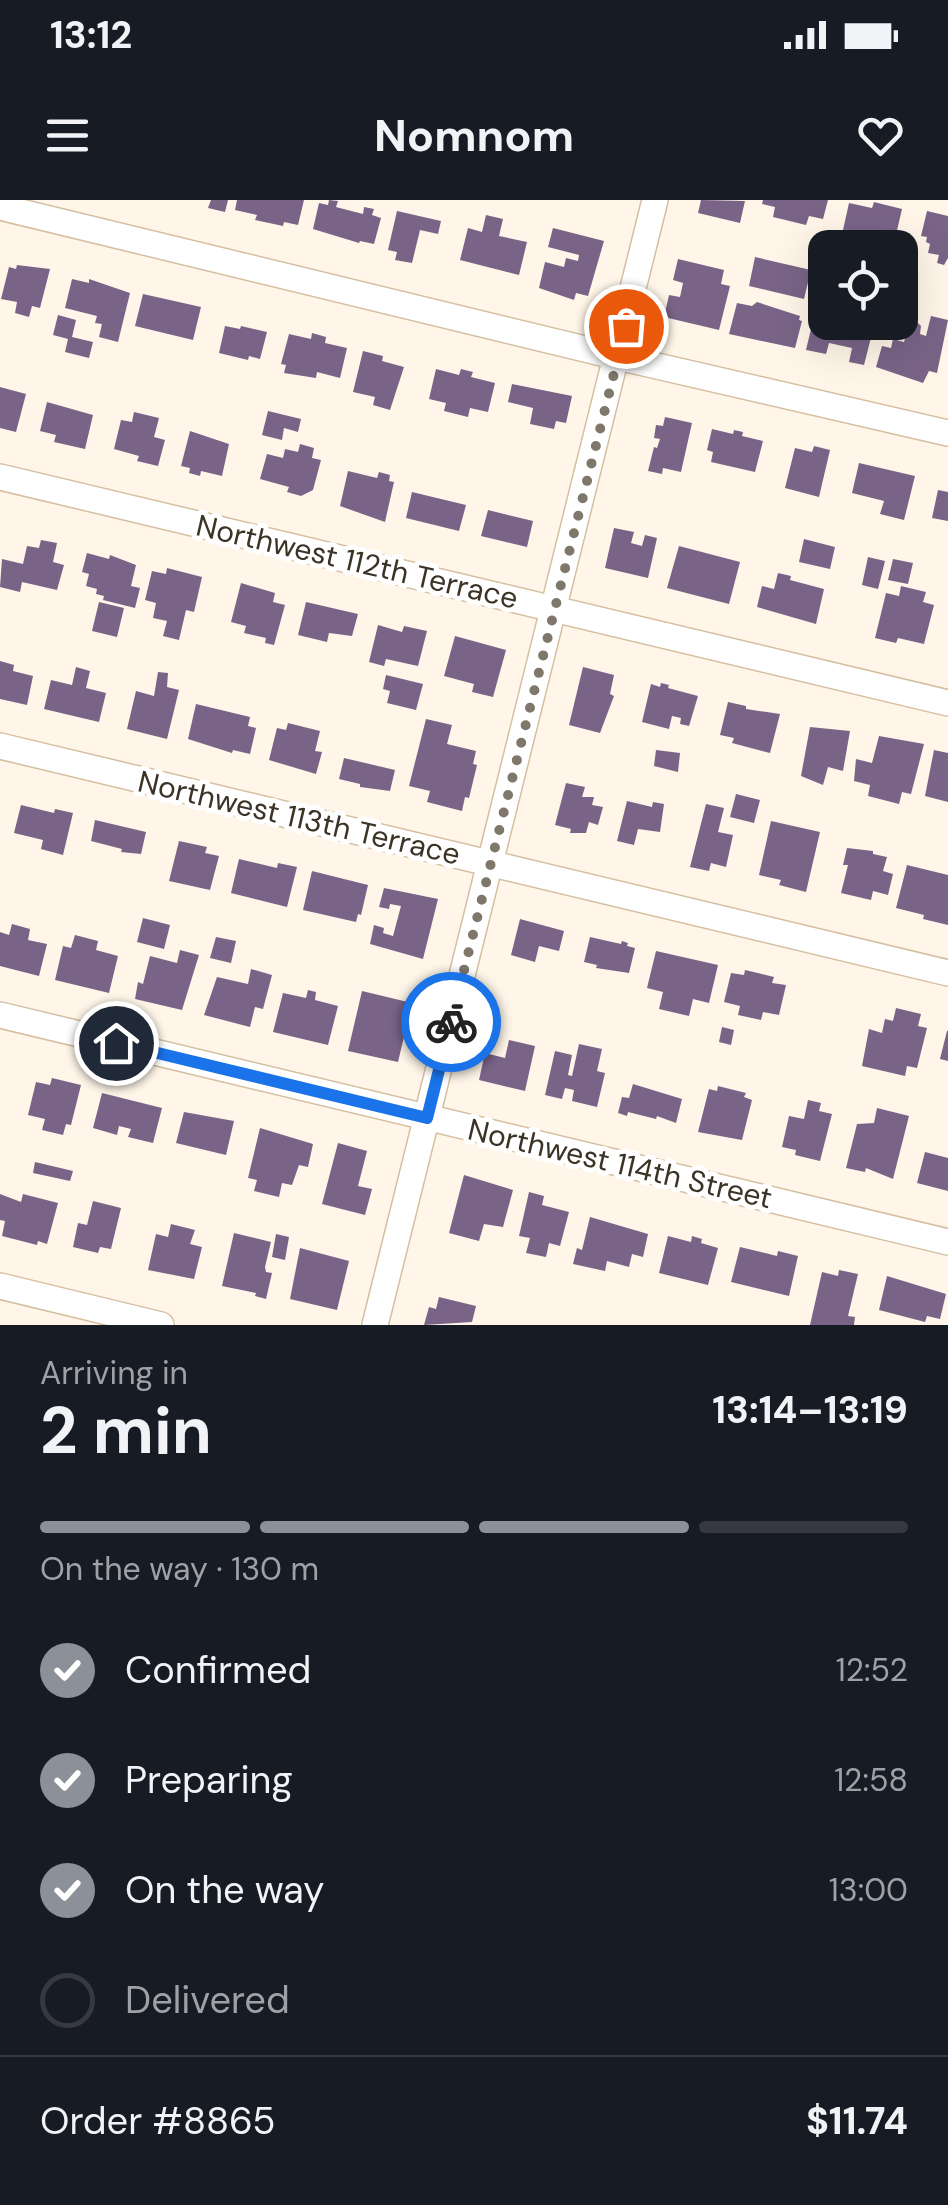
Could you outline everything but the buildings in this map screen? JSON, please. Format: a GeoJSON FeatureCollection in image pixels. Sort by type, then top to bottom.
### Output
{"type":"FeatureCollection","features":[{"type":"Feature","properties":{"kind":"street"},"geometry":{"type":"LineString","coordinates":[[375,1325],[655,200]]}},
{"type":"Feature","properties":{"kind":"street"},"geometry":{"type":"LineString","coordinates":[[0,208],[948,432]]}},
{"type":"Feature","properties":{"kind":"street","name":"Northwest 112th Terrace"},"geometry":{"type":"LineString","coordinates":[[0,477],[948,703]]}},
{"type":"Feature","properties":{"kind":"street","name":"Northwest 113th Terrace"},"geometry":{"type":"LineString","coordinates":[[0,746],[948,973]]}},
{"type":"Feature","properties":{"kind":"street","name":"Northwest 114th Street"},"geometry":{"type":"LineString","coordinates":[[0,1015],[948,1242]]}},
{"type":"Feature","properties":{"kind":"street"},"geometry":{"type":"LineString","coordinates":[[0,1286],[161,1325]]}},
{"type":"Feature","properties":{"kind":"way so far"},"geometry":{"type":"LineString","coordinates":[[451,1022],[626,326]]}},
{"type":"Feature","properties":{"kind":"route"},"geometry":{"type":"LineString","coordinates":[[116,1043],[427,1118],[451,1022]]}}]}
